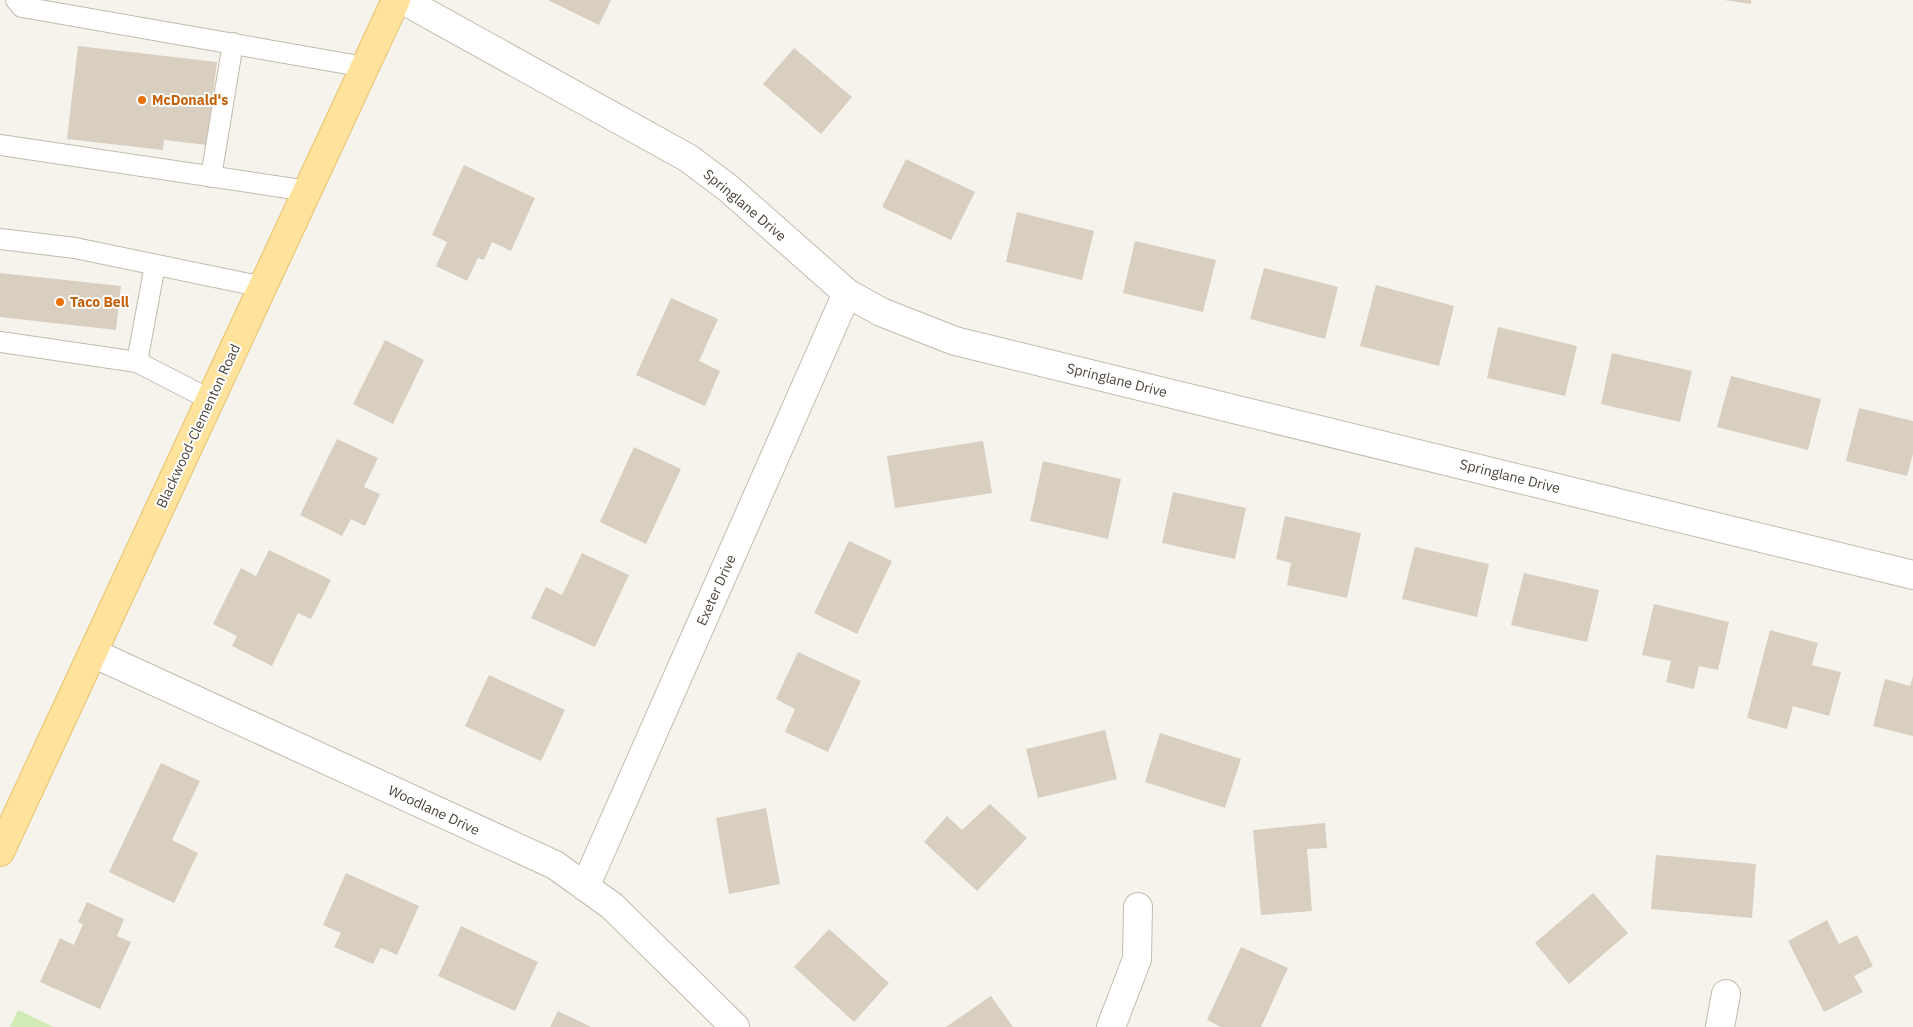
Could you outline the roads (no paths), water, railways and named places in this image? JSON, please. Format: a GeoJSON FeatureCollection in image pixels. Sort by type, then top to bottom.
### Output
{"type":"FeatureCollection","features":[{"type":"Feature","properties":{"kind":"main road","name":"Blackwood-Clementon Road"},"geometry":{"type":"LineString","coordinates":[[0,852],[396,0]]}},
{"type":"Feature","properties":{"kind":"street","name":"Springlane Drive"},"geometry":{"type":"LineString","coordinates":[[403,0],[688,158],[728,188],[847,293],[881,312],[955,341],[1913,575]]}},
{"type":"Feature","properties":{"kind":"street","name":"Exeter Drive"},"geometry":{"type":"LineString","coordinates":[[585,887],[847,293]]}},
{"type":"Feature","properties":{"kind":"street","name":"Woodlane Drive"},"geometry":{"type":"LineString","coordinates":[[93,654],[555,865],[612,906],[735,1027]]}},
{"type":"Feature","properties":{"kind":"street"},"geometry":{"type":"LineString","coordinates":[[1111,1027],[1137,959],[1138,907]]}},
{"type":"Feature","properties":{"kind":"street"},"geometry":{"type":"LineString","coordinates":[[1720,1027],[1726,994]]}},
{"type":"Feature","properties":{"kind":"lane"},"geometry":{"type":"LineString","coordinates":[[19,3],[365,67]]}},
{"type":"Feature","properties":{"kind":"lane"},"geometry":{"type":"LineString","coordinates":[[211,177],[233,44]]}},
{"type":"Feature","properties":{"kind":"lane"},"geometry":{"type":"LineString","coordinates":[[4,145],[308,191]]}},
{"type":"Feature","properties":{"kind":"lane"},"geometry":{"type":"LineString","coordinates":[[0,239],[74,248],[263,287]]}},
{"type":"Feature","properties":{"kind":"lane"},"geometry":{"type":"LineString","coordinates":[[136,362],[155,265]]}},
{"type":"Feature","properties":{"kind":"lane"},"geometry":{"type":"LineString","coordinates":[[0,342],[136,362],[211,400]]}},
{"type":"Feature","properties":{"kind":"place","name":"McDonald's"},"geometry":{"type":"Point","coordinates":[142,100]}},
{"type":"Feature","properties":{"kind":"place","name":"Taco Bell"},"geometry":{"type":"Point","coordinates":[60,302]}}]}
